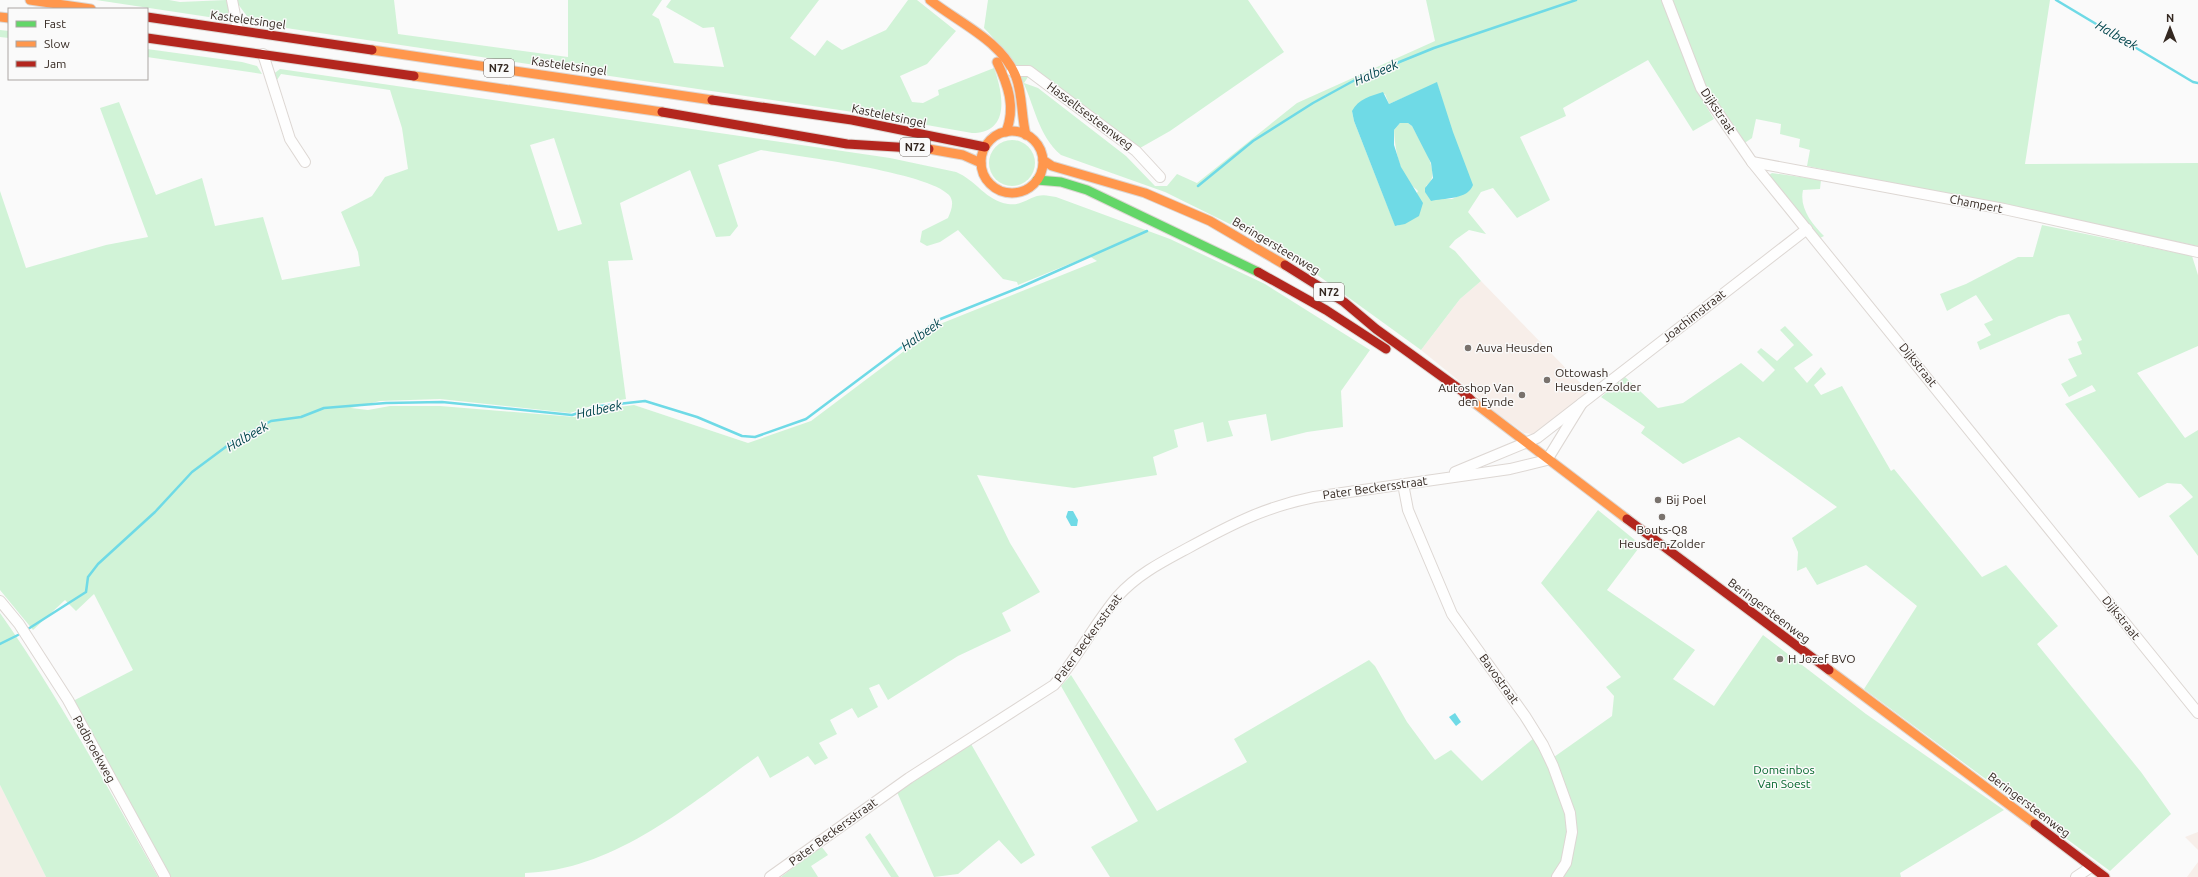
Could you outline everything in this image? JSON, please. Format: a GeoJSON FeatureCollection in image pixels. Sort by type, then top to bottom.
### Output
{"type":"FeatureCollection","features":[{"type":"Feature","properties":{"kind":"main road"},"geometry":{"type":"LineString","coordinates":[[30,0],[84,8]]}},
{"type":"Feature","properties":{"kind":"main road"},"geometry":{"type":"LineString","coordinates":[[930,0],[964,26],[988,40],[1006,59],[1012,71],[1022,101],[1022,122],[1026,135]]}},
{"type":"Feature","properties":{"kind":"main road","name":"Kasteletsingel"},"geometry":{"type":"LineString","coordinates":[[148,17],[852,120],[985,147]]}},
{"type":"Feature","properties":{"kind":"main road"},"geometry":{"type":"LineString","coordinates":[[964,26],[996,61],[1004,76],[1010,95],[1011,112],[1010,124],[1006,132]]}},
{"type":"Feature","properties":{"kind":"main road","name":"Kasteletsingel"},"geometry":{"type":"LineString","coordinates":[[148,38],[695,117],[847,144],[876,147],[921,147],[963,155],[981,163]]}},
{"type":"Feature","properties":{"kind":"main road"},"geometry":{"type":"LineString","coordinates":[[1017,131],[1026,135],[1038,145],[1043,160],[1042,170],[1037,180],[1022,191],[1003,192],[987,181],[981,163],[985,147],[998,134],[1017,131]]}},
{"type":"Feature","properties":{"kind":"main road","name":"Beringersteenweg"},"geometry":{"type":"LineString","coordinates":[[1043,160],[1052,166],[1102,182],[1145,193],[1164,201],[1249,242],[1344,302],[1376,329],[1462,391],[1478,407],[1524,443],[2105,877]]}},
{"type":"Feature","properties":{"kind":"main road","name":"Beringersteenweg"},"geometry":{"type":"LineString","coordinates":[[1037,180],[1057,181],[1096,194],[1260,272],[1373,339],[1459,398],[1478,407]]}},
{"type":"Feature","properties":{"kind":"street"},"geometry":{"type":"LineString","coordinates":[[232,0],[238,30]]}},
{"type":"Feature","properties":{"kind":"street","name":"Dijkstraat"},"geometry":{"type":"LineString","coordinates":[[1667,0],[1701,88],[1752,162],[2198,713]]}},
{"type":"Feature","properties":{"kind":"street"},"geometry":{"type":"LineString","coordinates":[[263,54],[290,139],[305,162]]}},
{"type":"Feature","properties":{"kind":"street","name":"Hasseltsesteenweg"},"geometry":{"type":"LineString","coordinates":[[1012,71],[1029,71],[1136,151],[1160,177]]}},
{"type":"Feature","properties":{"kind":"street","name":"Champert"},"geometry":{"type":"LineString","coordinates":[[1752,162],[2004,209],[2198,252]]}},
{"type":"Feature","properties":{"kind":"street","name":"Joachimstraat"},"geometry":{"type":"LineString","coordinates":[[1524,443],[1537,438],[1807,229]]}},
{"type":"Feature","properties":{"kind":"street","name":"Joachimstraat"},"geometry":{"type":"LineString","coordinates":[[1547,460],[1582,403]]}},
{"type":"Feature","properties":{"kind":"street","name":"Pater Beckersstraat"},"geometry":{"type":"LineString","coordinates":[[1440,478],[1524,443]]}},
{"type":"Feature","properties":{"kind":"street","name":"Pater Beckersstraat"},"geometry":{"type":"LineString","coordinates":[[770,877],[909,778],[1054,685],[1069,668],[1117,597],[1133,580],[1149,569],[1240,520],[1274,507],[1314,496],[1510,469],[1547,460]]}},
{"type":"Feature","properties":{"kind":"street","name":"Bavostraat"},"geometry":{"type":"LineString","coordinates":[[1403,484],[1408,510],[1452,614],[1525,716],[1543,745],[1553,766],[1570,813],[1572,832],[1566,863],[1558,877]]}},
{"type":"Feature","properties":{"kind":"street","name":"Padbroekweg"},"geometry":{"type":"LineString","coordinates":[[0,601],[19,624],[68,700],[166,877]]}},
{"type":"Feature","properties":{"kind":"street"},"geometry":{"type":"LineString","coordinates":[[2076,877],[2091,867]]}},
{"type":"Feature","properties":{"kind":"shaded area"},"geometry":{"type":"Polygon","coordinates":[[[1481,281],[1590,393],[1541,431],[1533,434],[1524,433],[1482,402],[1474,393],[1421,350],[1460,299],[1481,281]]]}},
{"type":"Feature","properties":{"kind":"shaded area"},"geometry":{"type":"Polygon","coordinates":[[[0,785],[46,877],[0,877],[0,785]]]}},
{"type":"Feature","properties":{"kind":"shaded area"},"geometry":{"type":"Polygon","coordinates":[[[2198,832],[2198,850],[2185,837],[2198,832]]]}},
{"type":"Feature","properties":{"kind":"shaded area"},"geometry":{"type":"Polygon","coordinates":[[[2198,862],[2198,877],[2187,877],[2198,862]]]}},
{"type":"Feature","properties":{"kind":"green space"},"geometry":{"type":"Polygon","coordinates":[[[96,0],[169,0],[180,2],[226,0],[229,8],[228,15],[222,19],[96,0]]]}},
{"type":"Feature","properties":{"kind":"green space"},"geometry":{"type":"Polygon","coordinates":[[[235,0],[394,0],[398,34],[568,57],[568,0],[662,0],[652,15],[659,19],[674,63],[724,67],[714,27],[703,28],[666,7],[671,0],[819,0],[790,38],[815,56],[827,40],[842,50],[886,30],[908,0],[917,0],[956,31],[927,64],[900,76],[912,102],[923,103],[939,95],[938,90],[994,68],[1000,89],[1001,110],[998,119],[993,126],[985,131],[972,133],[853,112],[252,23],[235,0]]]}},
{"type":"Feature","properties":{"kind":"green space"},"geometry":{"type":"Polygon","coordinates":[[[988,0],[1248,0],[1284,52],[1170,131],[1140,148],[1030,74],[1024,83],[1038,88],[1126,156],[1155,186],[1167,186],[1177,174],[1197,183],[1297,103],[1435,41],[1426,0],[2050,0],[2025,164],[2198,163],[2198,246],[1807,166],[1810,150],[1799,147],[1800,139],[1780,134],[1781,124],[1756,119],[1752,138],[1743,144],[1715,100],[1706,106],[1714,119],[1693,131],[1648,60],[1563,108],[1566,116],[1520,137],[1550,200],[1517,218],[1493,188],[1481,192],[1468,212],[1486,234],[1469,230],[1455,240],[1449,247],[1455,251],[1481,281],[1460,299],[1421,350],[1305,266],[1248,233],[1165,192],[1061,155],[1053,147],[1042,130],[1027,91],[1015,66],[984,28],[988,0]],[[1437,83],[1389,104],[1385,94],[1352,111],[1354,121],[1395,225],[1398,226],[1418,191],[1403,172],[1398,158],[1394,130],[1400,123],[1408,123],[1412,126],[1428,157],[1432,174],[1431,181],[1426,186],[1440,199],[1452,199],[1469,191],[1437,83]]]}},
{"type":"Feature","properties":{"kind":"green space"},"geometry":{"type":"Polygon","coordinates":[[[0,30],[8,31],[8,38],[0,37],[0,30]]]}},
{"type":"Feature","properties":{"kind":"green space"},"geometry":{"type":"Polygon","coordinates":[[[148,49],[242,62],[257,66],[262,74],[148,57],[148,49]]]}},
{"type":"Feature","properties":{"kind":"green space"},"geometry":{"type":"Polygon","coordinates":[[[280,69],[890,158],[956,172],[969,180],[993,199],[1008,204],[1020,203],[1040,195],[1056,197],[1170,239],[1265,284],[1370,350],[1341,391],[1343,427],[1307,432],[1271,441],[1266,414],[1228,421],[1233,436],[1207,442],[1203,422],[1174,430],[1178,447],[1153,457],[1157,475],[1074,488],[977,475],[1010,543],[1040,592],[1002,613],[1011,631],[958,656],[888,700],[879,684],[869,688],[878,707],[858,718],[852,708],[830,720],[837,734],[819,743],[828,758],[815,765],[808,756],[770,778],[758,756],[677,814],[620,848],[589,860],[558,869],[525,873],[525,877],[170,877],[73,701],[133,670],[94,594],[76,611],[65,600],[33,630],[0,590],[0,191],[26,268],[106,245],[148,237],[100,108],[119,102],[156,195],[202,178],[215,226],[263,217],[282,280],[360,266],[358,252],[341,212],[372,196],[385,177],[408,169],[402,128],[390,90],[281,74],[277,80],[280,89],[275,90],[272,75],[280,69]],[[554,138],[530,145],[558,231],[582,224],[554,138]],[[761,150],[718,165],[738,226],[730,236],[716,237],[690,170],[620,203],[633,260],[608,261],[626,399],[597,404],[570,413],[440,399],[380,401],[351,408],[368,410],[390,406],[440,406],[575,417],[604,409],[634,405],[748,443],[811,421],[940,324],[1097,261],[1089,256],[1018,285],[1017,282],[1003,279],[958,230],[940,242],[927,246],[920,242],[922,231],[948,218],[951,209],[952,201],[949,195],[936,187],[916,179],[890,172],[761,150]]]}},
{"type":"Feature","properties":{"kind":"green space"},"geometry":{"type":"Polygon","coordinates":[[[1012,140],[1025,144],[1031,150],[1035,163],[1031,176],[1025,182],[1012,186],[999,182],[993,176],[989,163],[993,150],[999,144],[1012,140]]]}},
{"type":"Feature","properties":{"kind":"green space"},"geometry":{"type":"Polygon","coordinates":[[[1772,173],[1821,180],[1820,189],[1803,190],[1802,197],[1805,209],[1811,221],[1824,236],[1820,238],[1771,180],[1769,175],[1772,173]]]}},
{"type":"Feature","properties":{"kind":"green space"},"geometry":{"type":"Polygon","coordinates":[[[2042,225],[2192,256],[2198,275],[2198,346],[2137,373],[2185,438],[2198,430],[2198,556],[2169,516],[2193,497],[2181,484],[2167,483],[2139,498],[2065,404],[2096,391],[2092,385],[2069,397],[2061,384],[2077,376],[2068,359],[2082,354],[2077,342],[2082,340],[2069,314],[2059,316],[1980,350],[1977,342],[1991,335],[1984,324],[1993,320],[1976,295],[1947,311],[1940,294],[1966,284],[2018,257],[2033,257],[2042,225]]]}},
{"type":"Feature","properties":{"kind":"green space"},"geometry":{"type":"Polygon","coordinates":[[[1785,326],[1813,355],[1794,368],[1807,383],[1821,367],[1826,374],[1814,385],[1821,395],[1842,386],[1891,471],[1894,469],[1982,577],[2006,565],[2058,626],[2037,644],[2141,772],[2171,814],[2110,871],[1864,689],[1917,606],[1866,565],[1817,585],[1806,567],[1797,571],[1798,552],[1792,538],[1837,507],[1739,437],[1683,464],[1641,433],[1645,427],[1601,397],[1625,377],[1658,408],[1683,403],[1741,363],[1763,382],[1775,370],[1757,352],[1761,348],[1777,361],[1794,345],[1780,330],[1785,326]]]}},
{"type":"Feature","properties":{"kind":"green space","name":"Domeinbos Van Soest"},"geometry":{"type":"Polygon","coordinates":[[[1598,510],[1641,545],[1607,590],[1695,650],[1673,679],[1714,706],[1763,635],[1866,714],[2004,810],[1900,873],[1901,877],[1110,877],[1091,847],[1138,821],[1061,686],[1071,675],[1157,811],[1247,762],[1234,739],[1369,660],[1375,666],[1407,722],[1435,760],[1451,750],[1482,781],[1534,738],[1554,757],[1612,716],[1614,696],[1606,687],[1621,677],[1541,583],[1598,510]]]}},
{"type":"Feature","properties":{"kind":"green space"},"geometry":{"type":"Polygon","coordinates":[[[0,613],[43,677],[63,710],[158,877],[46,877],[0,785],[0,613]]]}},
{"type":"Feature","properties":{"kind":"green space"},"geometry":{"type":"Polygon","coordinates":[[[971,744],[1035,855],[1021,864],[999,840],[958,874],[934,877],[897,792],[971,744]]]}},
{"type":"Feature","properties":{"kind":"green space"},"geometry":{"type":"Polygon","coordinates":[[[870,833],[899,877],[891,877],[865,837],[870,833]]]}},
{"type":"Feature","properties":{"kind":"green space"},"geometry":{"type":"Polygon","coordinates":[[[821,846],[828,855],[811,866],[818,877],[781,877],[821,846]]]}},
{"type":"Feature","properties":{"kind":"water"},"geometry":{"type":"Polygon","coordinates":[[[1437,82],[1453,132],[1473,185],[1470,190],[1461,196],[1431,201],[1425,192],[1425,188],[1433,178],[1431,163],[1412,126],[1408,123],[1400,123],[1394,130],[1394,145],[1401,167],[1423,203],[1419,216],[1405,224],[1395,226],[1354,121],[1352,111],[1365,98],[1383,92],[1389,104],[1437,82]]]}},
{"type":"Feature","properties":{"kind":"water"},"geometry":{"type":"Polygon","coordinates":[[[1068,511],[1073,511],[1078,520],[1077,526],[1071,526],[1066,517],[1068,511]]]}},
{"type":"Feature","properties":{"kind":"water"},"geometry":{"type":"Polygon","coordinates":[[[1455,713],[1461,722],[1456,726],[1449,717],[1455,713]]]}},
{"type":"Feature","properties":{"kind":"waterway","name":"Halbeek"},"geometry":{"type":"LineString","coordinates":[[1198,186],[1253,141],[1313,103],[1355,80],[1434,48],[1576,0]]}},
{"type":"Feature","properties":{"kind":"waterway","name":"Halbeek"},"geometry":{"type":"LineString","coordinates":[[2056,0],[2193,82],[2198,83]]}},
{"type":"Feature","properties":{"kind":"waterway","name":"Halbeek"},"geometry":{"type":"LineString","coordinates":[[28,629],[86,592],[88,577],[98,564],[155,512],[192,472],[231,443],[271,421],[301,417],[324,408],[386,403],[442,402],[572,415],[600,406],[645,401],[697,417],[742,436],[755,437],[806,419],[938,320],[1021,287],[1147,231]]}},
{"type":"Feature","properties":{"kind":"waterway","name":"Halbeek"},"geometry":{"type":"LineString","coordinates":[[0,644],[18,635]]}},
{"type":"Feature","properties":{"kind":"traffic: fast"},"geometry":{"type":"LineString","coordinates":[[1037,180],[1061,182],[1087,190],[1258,272]]}},
{"type":"Feature","properties":{"kind":"traffic: slow"},"geometry":{"type":"LineString","coordinates":[[30,0],[84,8]]}},
{"type":"Feature","properties":{"kind":"traffic: slow"},"geometry":{"type":"LineString","coordinates":[[930,0],[979,34],[1001,53],[1009,64],[1018,84],[1026,135]]}},
{"type":"Feature","properties":{"kind":"traffic: slow"},"geometry":{"type":"LineString","coordinates":[[0,17],[8,18]]}},
{"type":"Feature","properties":{"kind":"traffic: slow"},"geometry":{"type":"LineString","coordinates":[[372,50],[712,100]]}},
{"type":"Feature","properties":{"kind":"traffic: slow"},"geometry":{"type":"LineString","coordinates":[[997,62],[1009,96],[1010,114],[1006,132]]}},
{"type":"Feature","properties":{"kind":"traffic: slow"},"geometry":{"type":"LineString","coordinates":[[414,76],[662,112]]}},
{"type":"Feature","properties":{"kind":"traffic: slow"},"geometry":{"type":"LineString","coordinates":[[1012,131],[1029,136],[1034,140],[1038,145],[1043,162],[1038,179],[1034,184],[1029,188],[1012,193],[995,188],[990,184],[986,179],[981,162],[986,145],[990,140],[995,136],[1012,131]]}},
{"type":"Feature","properties":{"kind":"traffic: slow"},"geometry":{"type":"LineString","coordinates":[[929,149],[963,155],[981,163]]}},
{"type":"Feature","properties":{"kind":"traffic: slow"},"geometry":{"type":"LineString","coordinates":[[1043,160],[1052,166],[1145,193],[1210,221],[1285,265]]}},
{"type":"Feature","properties":{"kind":"traffic: slow"},"geometry":{"type":"LineString","coordinates":[[1472,401],[1627,519]]}},
{"type":"Feature","properties":{"kind":"traffic: slow"},"geometry":{"type":"LineString","coordinates":[[1829,670],[2035,824]]}},
{"type":"Feature","properties":{"kind":"traffic: jam"},"geometry":{"type":"LineString","coordinates":[[148,17],[372,50]]}},
{"type":"Feature","properties":{"kind":"traffic: jam"},"geometry":{"type":"LineString","coordinates":[[148,38],[414,76]]}},
{"type":"Feature","properties":{"kind":"traffic: jam"},"geometry":{"type":"LineString","coordinates":[[712,100],[852,120],[985,147]]}},
{"type":"Feature","properties":{"kind":"traffic: jam"},"geometry":{"type":"LineString","coordinates":[[662,112],[847,144],[929,149]]}},
{"type":"Feature","properties":{"kind":"traffic: jam"},"geometry":{"type":"LineString","coordinates":[[1285,265],[1344,302],[1376,329],[1462,391],[1472,401]]}},
{"type":"Feature","properties":{"kind":"traffic: jam"},"geometry":{"type":"LineString","coordinates":[[1258,272],[1326,310],[1386,349]]}},
{"type":"Feature","properties":{"kind":"traffic: jam"},"geometry":{"type":"LineString","coordinates":[[1627,519],[1829,670]]}},
{"type":"Feature","properties":{"kind":"traffic: jam"},"geometry":{"type":"LineString","coordinates":[[2035,824],[2105,877]]}},
{"type":"Feature","properties":{"kind":"place","name":"Auva Heusden"},"geometry":{"type":"Point","coordinates":[1468,348]}},
{"type":"Feature","properties":{"kind":"place","name":"Ottowash Heusden-Zolder"},"geometry":{"type":"Point","coordinates":[1547,380]}},
{"type":"Feature","properties":{"kind":"place","name":"Autoshop Van den Eynde"},"geometry":{"type":"Point","coordinates":[1522,395]}},
{"type":"Feature","properties":{"kind":"place","name":"Bij Poel"},"geometry":{"type":"Point","coordinates":[1658,500]}},
{"type":"Feature","properties":{"kind":"place","name":"Bouts-Q8 Heusden-Zolder"},"geometry":{"type":"Point","coordinates":[1662,517]}},
{"type":"Feature","properties":{"kind":"place","name":"H Jozef BVO"},"geometry":{"type":"Point","coordinates":[1780,659]}}]}
